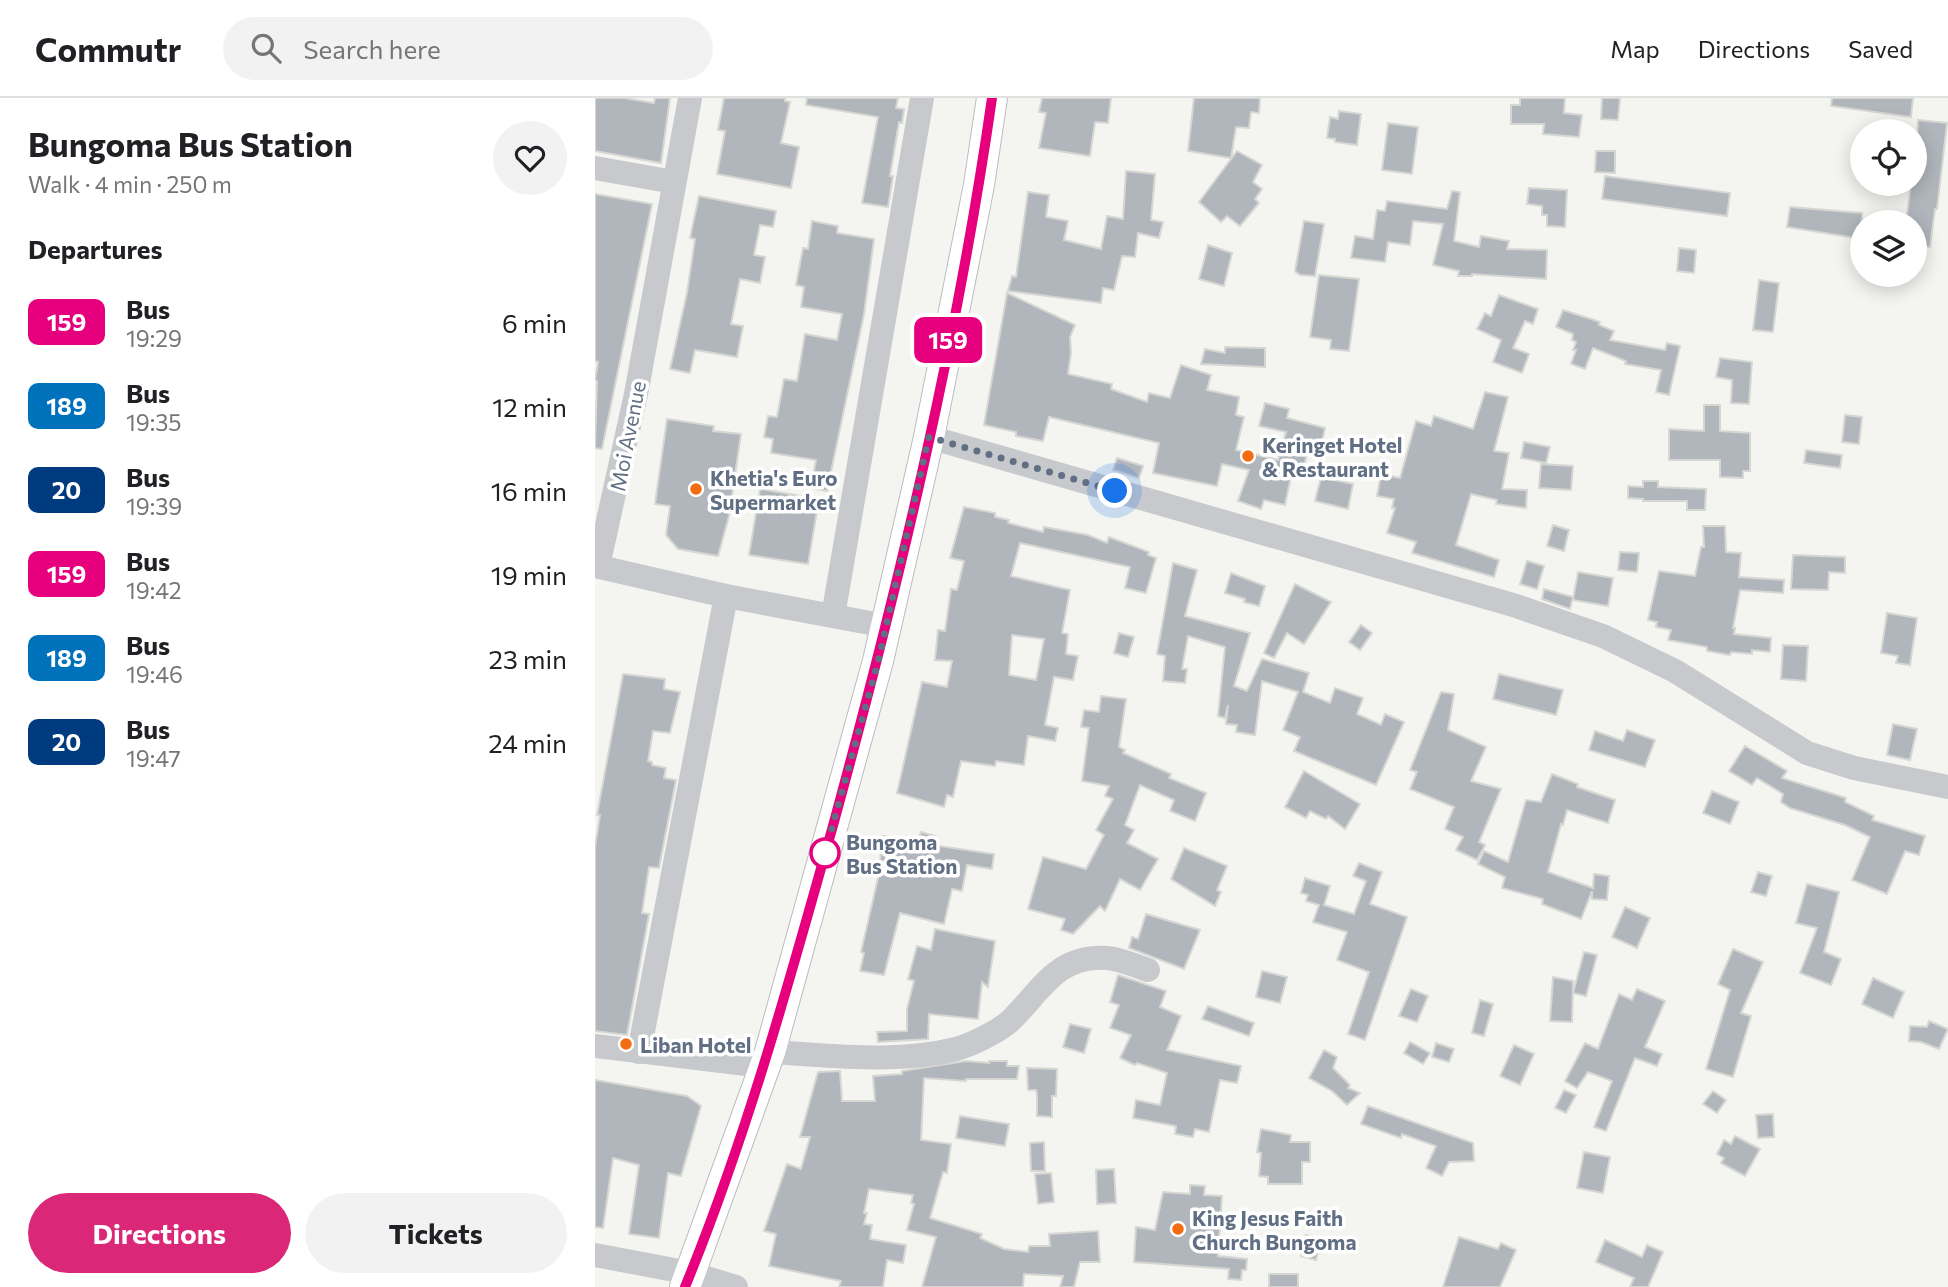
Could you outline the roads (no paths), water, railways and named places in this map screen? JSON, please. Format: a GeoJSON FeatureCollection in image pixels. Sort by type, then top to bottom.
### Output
{"type":"FeatureCollection","features":[{"type":"Feature","properties":{"kind":"main road"},"geometry":{"type":"LineString","coordinates":[[688,1280],[755,1097],[887,626],[929,437],[979,185],[992,98]]}},
{"type":"Feature","properties":{"kind":"street","name":"Moi Avenue"},"geometry":{"type":"LineString","coordinates":[[690,98],[636,394],[597,566],[726,596],[887,626]]}},
{"type":"Feature","properties":{"kind":"street"},"geometry":{"type":"LineString","coordinates":[[833,616],[922,98]]}},
{"type":"Feature","properties":{"kind":"street"},"geometry":{"type":"LineString","coordinates":[[595,168],[674,182]]}},
{"type":"Feature","properties":{"kind":"street"},"geometry":{"type":"LineString","coordinates":[[929,437],[1513,605],[1603,636],[1675,671],[1807,753],[1854,768],[1948,787]]}},
{"type":"Feature","properties":{"kind":"street"},"geometry":{"type":"LineString","coordinates":[[639,1052],[726,596]]}},
{"type":"Feature","properties":{"kind":"street"},"geometry":{"type":"LineString","coordinates":[[595,1046],[639,1052],[766,1059],[912,1055],[958,1048],[1007,1023],[1050,976],[1068,965],[1091,958],[1111,958],[1148,970]]}},
{"type":"Feature","properties":{"kind":"street"},"geometry":{"type":"LineString","coordinates":[[595,1255],[688,1280],[736,1287]]}},
{"type":"Feature","properties":{"kind":"place","name":"Keringet Hotel & Restaurant"},"geometry":{"type":"Point","coordinates":[1248,456]}},
{"type":"Feature","properties":{"kind":"place","name":"Khetia's Euro Supermarket"},"geometry":{"type":"Point","coordinates":[696,489]}},
{"type":"Feature","properties":{"kind":"place","name":"Bungoma Bus Station"},"geometry":{"type":"Point","coordinates":[825,853]}},
{"type":"Feature","properties":{"kind":"place","name":"Liban Hotel"},"geometry":{"type":"Point","coordinates":[626,1044]}},
{"type":"Feature","properties":{"kind":"place","name":"King Jesus Faith Church Bungoma"},"geometry":{"type":"Point","coordinates":[1178,1229]}}]}
